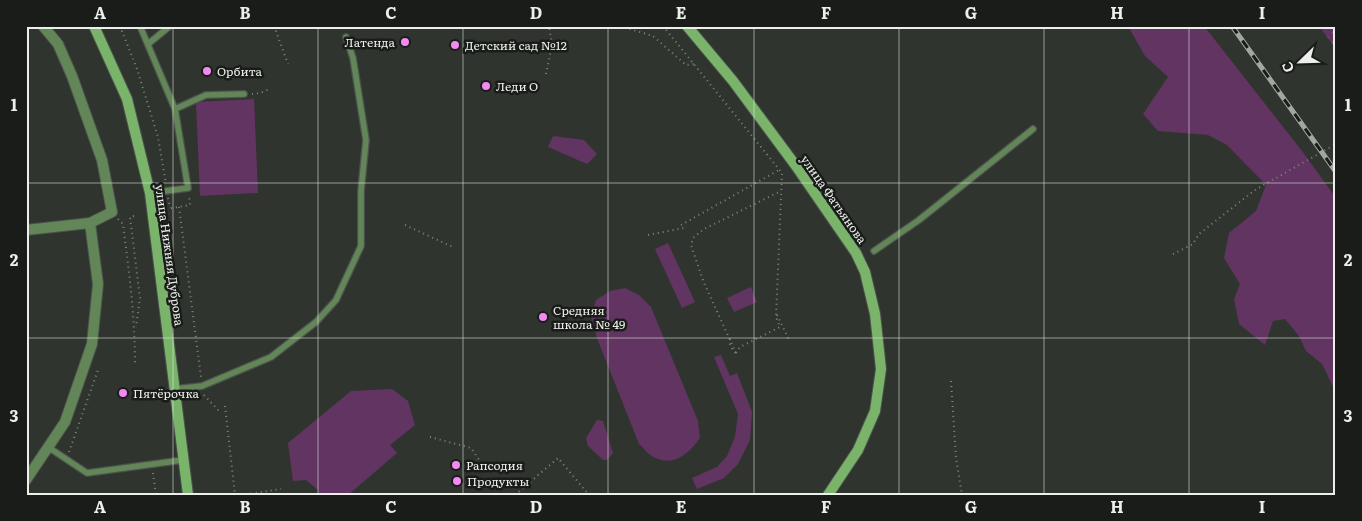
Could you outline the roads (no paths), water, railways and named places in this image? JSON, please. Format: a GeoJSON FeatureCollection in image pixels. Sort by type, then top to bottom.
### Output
{"type":"FeatureCollection","features":[{"type":"Feature","properties":{"kind":"street"},"geometry":{"type":"LineString","coordinates":[[26,230],[90,223],[112,212],[102,160],[72,76],[58,44],[43,26]]}},
{"type":"Feature","properties":{"kind":"street","name":"улица Нижняя Дуброва"},"geometry":{"type":"LineString","coordinates":[[94,26],[126,99],[150,193],[188,495]]}},
{"type":"Feature","properties":{"kind":"street","name":"улица Фатьянова"},"geometry":{"type":"LineString","coordinates":[[687,26],[733,82],[796,166],[856,253],[865,272],[875,314],[882,369],[875,411],[858,450],[828,495]]}},
{"type":"Feature","properties":{"kind":"street"},"geometry":{"type":"LineString","coordinates":[[26,480],[64,422],[92,344],[98,284],[90,223]]}},
{"type":"Feature","properties":{"kind":"lane"},"geometry":{"type":"LineString","coordinates":[[140,26],[175,109],[188,188],[150,193]]}},
{"type":"Feature","properties":{"kind":"lane"},"geometry":{"type":"LineString","coordinates":[[148,44],[170,26]]}},
{"type":"Feature","properties":{"kind":"lane"},"geometry":{"type":"LineString","coordinates":[[175,389],[202,386],[271,357],[316,322],[336,300],[361,246],[361,191],[366,140],[353,58],[346,37]]}},
{"type":"Feature","properties":{"kind":"lane"},"geometry":{"type":"LineString","coordinates":[[175,109],[206,95],[244,94]]}},
{"type":"Feature","properties":{"kind":"lane"},"geometry":{"type":"LineString","coordinates":[[874,251],[919,220],[1033,129]]}},
{"type":"Feature","properties":{"kind":"lane"},"geometry":{"type":"LineString","coordinates":[[48,447],[87,472],[183,460]]}},
{"type":"Feature","properties":{"kind":"railway"},"geometry":{"type":"LineString","coordinates":[[1232,26],[1336,172]]}},
{"type":"Feature","properties":{"kind":"place","name":"Латенда"},"geometry":{"type":"Point","coordinates":[405,42]}},
{"type":"Feature","properties":{"kind":"place","name":"Детский сад №12"},"geometry":{"type":"Point","coordinates":[455,45]}},
{"type":"Feature","properties":{"kind":"place","name":"Орбита"},"geometry":{"type":"Point","coordinates":[207,71]}},
{"type":"Feature","properties":{"kind":"place","name":"Леди О"},"geometry":{"type":"Point","coordinates":[486,86]}},
{"type":"Feature","properties":{"kind":"place","name":"Средняя школа № 49"},"geometry":{"type":"Point","coordinates":[543,317]}},
{"type":"Feature","properties":{"kind":"place","name":"Пятёрочка"},"geometry":{"type":"Point","coordinates":[123,393]}},
{"type":"Feature","properties":{"kind":"place","name":"Рапсодия"},"geometry":{"type":"Point","coordinates":[456,465]}},
{"type":"Feature","properties":{"kind":"place","name":"Продукты"},"geometry":{"type":"Point","coordinates":[457,481]}}]}
